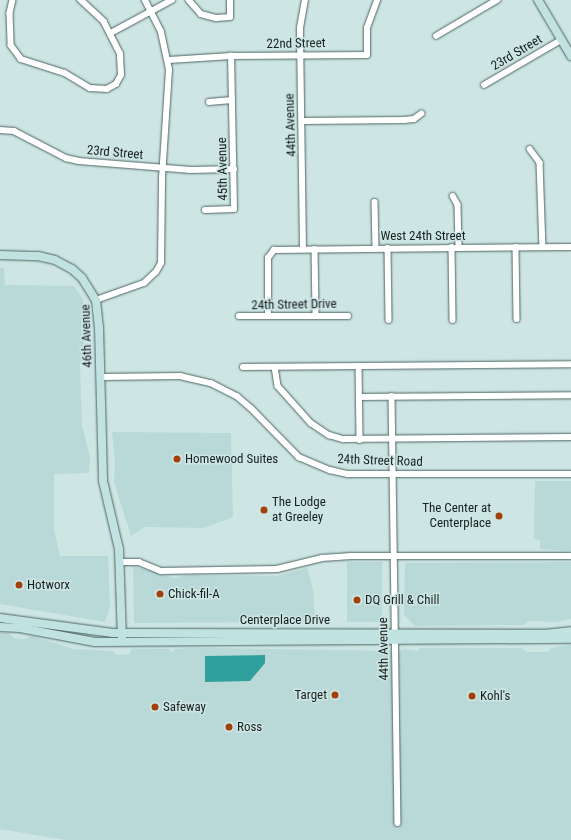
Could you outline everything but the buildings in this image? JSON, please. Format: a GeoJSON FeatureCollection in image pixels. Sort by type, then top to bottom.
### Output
{"type":"FeatureCollection","features":[{"type":"Feature","properties":{"kind":"street"},"geometry":{"type":"LineString","coordinates":[[13,0],[10,13],[10,40],[16,54],[24,61],[64,73],[96,90],[111,87],[121,75],[120,54],[111,32],[95,12],[80,0]]}},
{"type":"Feature","properties":{"kind":"street","name":"46th Avenue"},"geometry":{"type":"LineString","coordinates":[[122,642],[121,562],[103,481],[101,377],[96,300],[144,283],[156,272],[161,262],[163,168],[170,87],[169,60],[162,32],[145,0]]}},
{"type":"Feature","properties":{"kind":"street"},"geometry":{"type":"LineString","coordinates":[[111,32],[172,0]]}},
{"type":"Feature","properties":{"kind":"street"},"geometry":{"type":"LineString","coordinates":[[189,0],[198,12],[206,17],[230,17],[230,0]]}},
{"type":"Feature","properties":{"kind":"street","name":"44th Avenue"},"geometry":{"type":"LineString","coordinates":[[303,249],[303,122],[300,28],[305,0]]}},
{"type":"Feature","properties":{"kind":"street","name":"22nd Street"},"geometry":{"type":"LineString","coordinates":[[169,60],[232,56],[367,55],[367,28],[377,0]]}},
{"type":"Feature","properties":{"kind":"street"},"geometry":{"type":"LineString","coordinates":[[436,36],[497,0]]}},
{"type":"Feature","properties":{"kind":"street"},"geometry":{"type":"LineString","coordinates":[[538,0],[571,56]]}},
{"type":"Feature","properties":{"kind":"street","name":"23rd Street"},"geometry":{"type":"LineString","coordinates":[[484,86],[561,40]]}},
{"type":"Feature","properties":{"kind":"street","name":"45th Avenue"},"geometry":{"type":"LineString","coordinates":[[205,210],[234,209],[232,56]]}},
{"type":"Feature","properties":{"kind":"street"},"geometry":{"type":"LineString","coordinates":[[209,102],[232,100]]}},
{"type":"Feature","properties":{"kind":"street"},"geometry":{"type":"LineString","coordinates":[[303,122],[404,120],[414,119],[421,114]]}},
{"type":"Feature","properties":{"kind":"street","name":"23rd Street"},"geometry":{"type":"LineString","coordinates":[[0,130],[24,136],[66,158],[163,168],[234,169]]}},
{"type":"Feature","properties":{"kind":"street"},"geometry":{"type":"LineString","coordinates":[[530,149],[540,163],[544,247]]}},
{"type":"Feature","properties":{"kind":"street"},"geometry":{"type":"LineString","coordinates":[[453,196],[458,205],[459,247]]}},
{"type":"Feature","properties":{"kind":"street"},"geometry":{"type":"LineString","coordinates":[[375,202],[376,248]]}},
{"type":"Feature","properties":{"kind":"street"},"geometry":{"type":"LineString","coordinates":[[452,247],[453,320]]}},
{"type":"Feature","properties":{"kind":"street","name":"West 24th Street"},"geometry":{"type":"LineString","coordinates":[[268,316],[268,258],[274,250],[452,247],[571,247]]}},
{"type":"Feature","properties":{"kind":"street"},"geometry":{"type":"LineString","coordinates":[[516,247],[517,319]]}},
{"type":"Feature","properties":{"kind":"street"},"geometry":{"type":"LineString","coordinates":[[388,248],[389,320]]}},
{"type":"Feature","properties":{"kind":"street"},"geometry":{"type":"LineString","coordinates":[[315,249],[316,316]]}},
{"type":"Feature","properties":{"kind":"street"},"geometry":{"type":"LineString","coordinates":[[0,255],[38,256],[55,260],[72,268],[82,278],[96,300]]}},
{"type":"Feature","properties":{"kind":"street","name":"24th Street Drive"},"geometry":{"type":"LineString","coordinates":[[239,316],[348,316]]}},
{"type":"Feature","properties":{"kind":"street"},"geometry":{"type":"LineString","coordinates":[[243,367],[571,364]]}},
{"type":"Feature","properties":{"kind":"street"},"geometry":{"type":"LineString","coordinates":[[359,366],[360,440]]}},
{"type":"Feature","properties":{"kind":"street"},"geometry":{"type":"LineString","coordinates":[[275,367],[278,386],[311,423],[330,435],[348,440],[571,437]]}},
{"type":"Feature","properties":{"kind":"street","name":"24th Street Road"},"geometry":{"type":"LineString","coordinates":[[101,377],[180,376],[211,383],[237,396],[286,446],[314,465],[348,474],[571,474]]}},
{"type":"Feature","properties":{"kind":"street"},"geometry":{"type":"LineString","coordinates":[[360,396],[571,395]]}},
{"type":"Feature","properties":{"kind":"street","name":"44th Avenue"},"geometry":{"type":"LineString","coordinates":[[392,396],[398,823]]}},
{"type":"Feature","properties":{"kind":"street"},"geometry":{"type":"LineString","coordinates":[[121,562],[139,562],[161,571],[269,569],[290,567],[322,558],[394,556],[571,556]]}},
{"type":"Feature","properties":{"kind":"street","name":"Centerplace Drive"},"geometry":{"type":"LineString","coordinates":[[0,618],[21,619],[91,632],[122,633],[395,632],[544,634],[571,631]]}},
{"type":"Feature","properties":{"kind":"street","name":"Centerplace Drive"},"geometry":{"type":"LineString","coordinates":[[0,627],[20,628],[95,642],[571,640]]}},
{"type":"Feature","properties":{"kind":"shaded area"},"geometry":{"type":"Polygon","coordinates":[[[0,268],[4,268],[5,285],[74,286],[83,299],[84,356],[80,364],[82,425],[90,457],[89,473],[54,474],[54,530],[60,556],[108,556],[110,607],[105,622],[0,604],[0,268]]]}},
{"type":"Feature","properties":{"kind":"shaded area"},"geometry":{"type":"Polygon","coordinates":[[[112,432],[231,433],[233,517],[204,528],[145,527],[131,536],[114,482],[115,460],[112,432]]]}},
{"type":"Feature","properties":{"kind":"shaded area"},"geometry":{"type":"Polygon","coordinates":[[[535,481],[571,481],[571,551],[540,549],[540,540],[534,539],[535,481]]]}},
{"type":"Feature","properties":{"kind":"shaded area"},"geometry":{"type":"Polygon","coordinates":[[[347,562],[382,562],[382,622],[347,622],[347,562]]]}},
{"type":"Feature","properties":{"kind":"shaded area"},"geometry":{"type":"Polygon","coordinates":[[[571,562],[571,619],[557,622],[529,621],[523,625],[415,626],[404,615],[405,563],[571,562]]]}},
{"type":"Feature","properties":{"kind":"shaded area"},"geometry":{"type":"Polygon","coordinates":[[[133,566],[174,578],[187,575],[277,576],[307,568],[313,589],[315,622],[134,623],[133,566]]]}},
{"type":"Feature","properties":{"kind":"shaded area"},"geometry":{"type":"Polygon","coordinates":[[[0,633],[8,633],[14,638],[24,639],[32,636],[74,649],[113,651],[116,655],[129,654],[132,649],[169,649],[169,651],[174,651],[174,649],[198,648],[401,651],[403,649],[419,651],[419,648],[521,648],[528,652],[548,652],[551,648],[571,645],[571,840],[66,840],[0,829],[0,633]]]}},
{"type":"Feature","properties":{"kind":"water"},"geometry":{"type":"Polygon","coordinates":[[[265,655],[265,663],[250,681],[205,682],[205,656],[265,655]]]}},
{"type":"Feature","properties":{"kind":"place","name":"Homewood Suites"},"geometry":{"type":"Point","coordinates":[177,459]}},
{"type":"Feature","properties":{"kind":"place","name":"The Lodge at Greeley"},"geometry":{"type":"Point","coordinates":[264,510]}},
{"type":"Feature","properties":{"kind":"place","name":"The Center at Centerplace"},"geometry":{"type":"Point","coordinates":[499,516]}},
{"type":"Feature","properties":{"kind":"place","name":"Hotworx"},"geometry":{"type":"Point","coordinates":[19,585]}},
{"type":"Feature","properties":{"kind":"place","name":"Chick-fil-A"},"geometry":{"type":"Point","coordinates":[160,594]}},
{"type":"Feature","properties":{"kind":"place","name":"DQ Grill & Chill"},"geometry":{"type":"Point","coordinates":[357,600]}},
{"type":"Feature","properties":{"kind":"place","name":"Target"},"geometry":{"type":"Point","coordinates":[335,695]}},
{"type":"Feature","properties":{"kind":"place","name":"Kohl's"},"geometry":{"type":"Point","coordinates":[472,696]}},
{"type":"Feature","properties":{"kind":"place","name":"Safeway"},"geometry":{"type":"Point","coordinates":[155,707]}},
{"type":"Feature","properties":{"kind":"place","name":"Ross"},"geometry":{"type":"Point","coordinates":[229,727]}}]}
